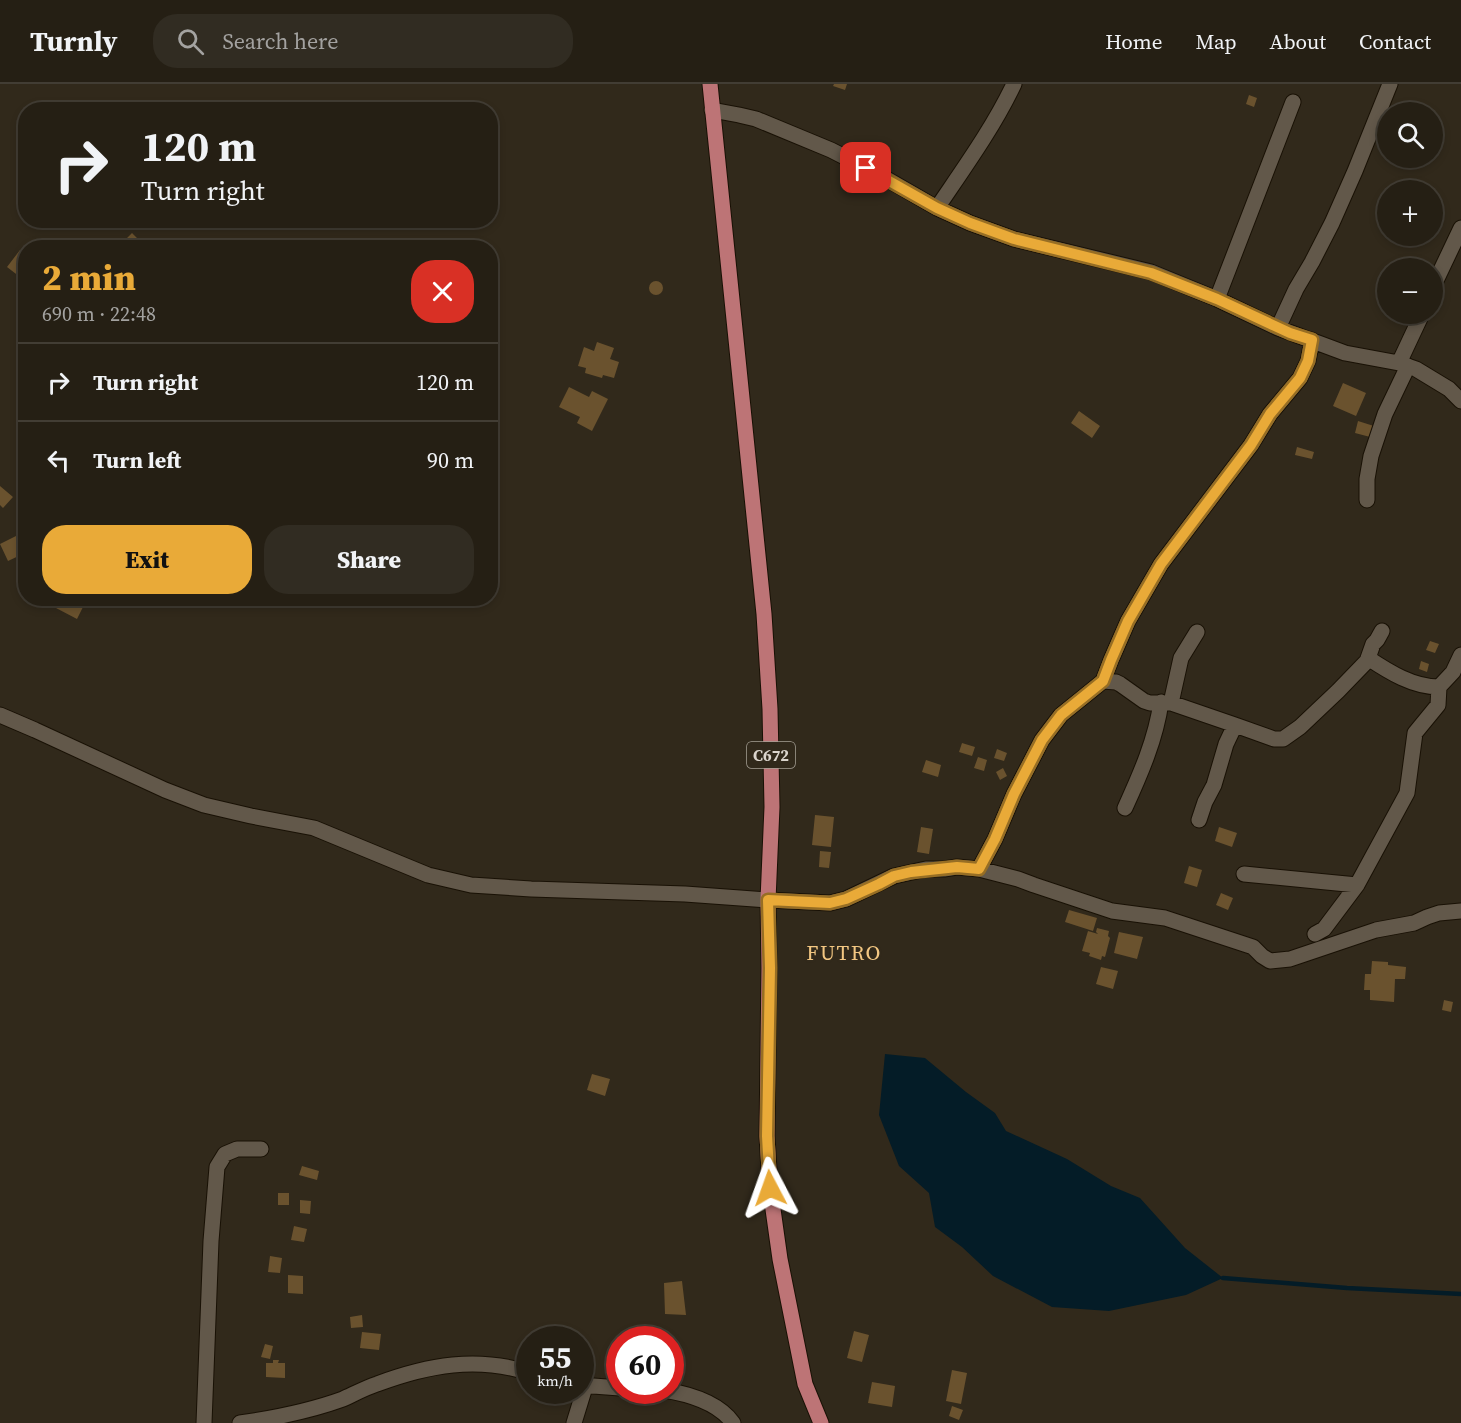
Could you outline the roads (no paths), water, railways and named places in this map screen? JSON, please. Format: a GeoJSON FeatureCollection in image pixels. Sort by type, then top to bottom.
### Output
{"type":"FeatureCollection","features":[{"type":"Feature","properties":{"kind":"main road","name":"C672"},"geometry":{"type":"LineString","coordinates":[[710,84],[765,638],[770,709],[772,807],[768,900],[770,968],[767,1136],[770,1188],[780,1259],[805,1384],[821,1423]]}},
{"type":"Feature","properties":{"kind":"street"},"geometry":{"type":"LineString","coordinates":[[937,208],[977,147],[1014,84]]}},
{"type":"Feature","properties":{"kind":"street"},"geometry":{"type":"LineString","coordinates":[[1278,328],[1296,289],[1332,223],[1390,84]]}},
{"type":"Feature","properties":{"kind":"street"},"geometry":{"type":"LineString","coordinates":[[1217,299],[1293,102]]}},
{"type":"Feature","properties":{"kind":"street"},"geometry":{"type":"LineString","coordinates":[[712,110],[756,119],[831,150],[937,208],[970,223],[1014,239],[1151,273],[1217,299],[1278,328],[1345,353],[1416,369],[1449,389],[1461,400]]}},
{"type":"Feature","properties":{"kind":"street"},"geometry":{"type":"LineString","coordinates":[[1443,266],[1461,228]]}},
{"type":"Feature","properties":{"kind":"street"},"geometry":{"type":"LineString","coordinates":[[1367,500],[1367,479],[1371,456],[1418,324]]}},
{"type":"Feature","properties":{"kind":"street"},"geometry":{"type":"LineString","coordinates":[[979,869],[1042,740],[1061,715],[1103,681],[1128,621],[1161,564],[1251,445],[1270,414],[1300,378],[1308,361],[1312,340]]}},
{"type":"Feature","properties":{"kind":"street"},"geometry":{"type":"LineString","coordinates":[[1103,681],[1116,682],[1150,703],[1166,703],[1274,740],[1283,739],[1300,727],[1367,661],[1373,644],[1382,631]]}},
{"type":"Feature","properties":{"kind":"street"},"geometry":{"type":"LineString","coordinates":[[1125,808],[1139,777],[1181,658],[1197,632]]}},
{"type":"Feature","properties":{"kind":"street"},"geometry":{"type":"LineString","coordinates":[[1315,934],[1324,929],[1357,885],[1407,793],[1415,733],[1438,705],[1439,687],[1453,672],[1461,655]]}},
{"type":"Feature","properties":{"kind":"street"},"geometry":{"type":"LineString","coordinates":[[1368,658],[1408,681],[1429,687],[1439,687]]}},
{"type":"Feature","properties":{"kind":"street"},"geometry":{"type":"LineString","coordinates":[[0,715],[165,790],[204,805],[314,828],[428,874],[471,885],[830,903],[846,899],[894,876],[911,872],[957,867],[979,869],[1018,879],[1112,911],[1165,918],[1253,947],[1270,961],[1290,959],[1357,935],[1414,923],[1427,916],[1461,911]]}},
{"type":"Feature","properties":{"kind":"street"},"geometry":{"type":"LineString","coordinates":[[1198,820],[1214,785],[1226,744],[1235,725]]}},
{"type":"Feature","properties":{"kind":"street"},"geometry":{"type":"LineString","coordinates":[[1244,874],[1357,885]]}},
{"type":"Feature","properties":{"kind":"street"},"geometry":{"type":"LineString","coordinates":[[204,1423],[211,1241],[217,1167],[225,1154],[237,1149],[261,1149]]}},
{"type":"Feature","properties":{"kind":"street"},"geometry":{"type":"LineString","coordinates":[[240,1423],[277,1418],[320,1406],[377,1384],[445,1365],[478,1363],[516,1370]]}},
{"type":"Feature","properties":{"kind":"street"},"geometry":{"type":"LineString","coordinates":[[684,1394],[700,1399],[719,1410],[733,1423]]}},
{"type":"Feature","properties":{"kind":"street"},"geometry":{"type":"LineString","coordinates":[[574,1423],[579,1404]]}},
{"type":"Feature","properties":{"kind":"water"},"geometry":{"type":"Polygon","coordinates":[[[885,1054],[925,1058],[995,1113],[1006,1131],[1067,1159],[1111,1186],[1140,1198],[1185,1248],[1223,1278],[1186,1295],[1109,1311],[1052,1307],[993,1276],[962,1247],[935,1227],[929,1193],[899,1166],[879,1115],[885,1054]]]}},
{"type":"Feature","properties":{"kind":"waterway"},"geometry":{"type":"LineString","coordinates":[[1223,1278],[1461,1294]]}},
{"type":"Feature","properties":{"kind":"district","name":"FUTRO"},"geometry":{"type":"Point","coordinates":[844,952]}}]}
